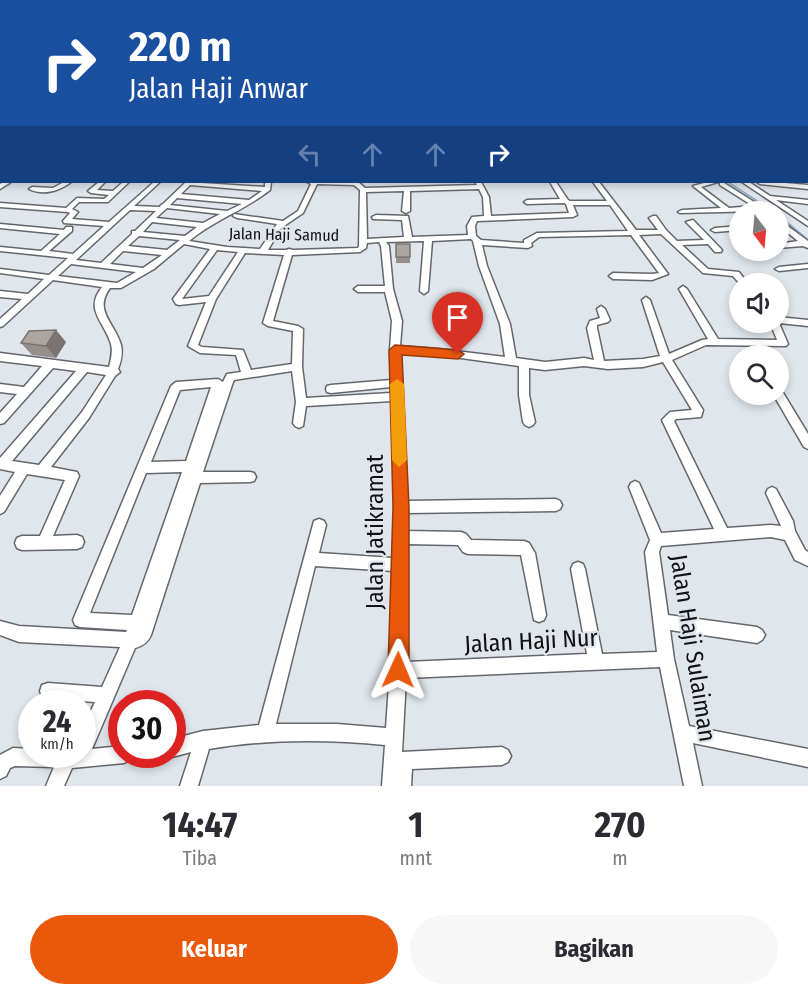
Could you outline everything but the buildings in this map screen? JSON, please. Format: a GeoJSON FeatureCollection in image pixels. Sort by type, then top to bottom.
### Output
{"type":"FeatureCollection","features":[{"type":"Feature","properties":{"kind":"street"},"geometry":{"type":"LineString","coordinates":[[32,189],[56,189],[66,183]]}},
{"type":"Feature","properties":{"kind":"street"},"geometry":{"type":"LineString","coordinates":[[101,183],[91,191],[114,193]]}},
{"type":"Feature","properties":{"kind":"street"},"geometry":{"type":"LineString","coordinates":[[95,211],[125,183]]}},
{"type":"Feature","properties":{"kind":"street"},"geometry":{"type":"LineString","coordinates":[[2,319],[156,183]]}},
{"type":"Feature","properties":{"kind":"street"},"geometry":{"type":"LineString","coordinates":[[104,265],[188,183]]}},
{"type":"Feature","properties":{"kind":"street"},"geometry":{"type":"LineString","coordinates":[[215,183],[268,185]]}},
{"type":"Feature","properties":{"kind":"street"},"geometry":{"type":"LineString","coordinates":[[263,251],[278,227],[302,212],[312,183]]}},
{"type":"Feature","properties":{"kind":"street"},"geometry":{"type":"LineString","coordinates":[[357,183],[363,190],[480,184],[486,197],[488,219]]}},
{"type":"Feature","properties":{"kind":"street"},"geometry":{"type":"LineString","coordinates":[[510,361],[505,324],[483,266],[472,220],[568,216],[573,212],[555,183]]}},
{"type":"Feature","properties":{"kind":"street"},"geometry":{"type":"LineString","coordinates":[[597,183],[664,274],[652,277],[613,276]]}},
{"type":"Feature","properties":{"kind":"street"},"geometry":{"type":"LineString","coordinates":[[728,210],[695,185],[718,183],[749,201]]}},
{"type":"Feature","properties":{"kind":"street"},"geometry":{"type":"LineString","coordinates":[[747,183],[808,224]]}},
{"type":"Feature","properties":{"kind":"street"},"geometry":{"type":"LineString","coordinates":[[768,183],[808,188]]}},
{"type":"Feature","properties":{"kind":"street"},"geometry":{"type":"LineString","coordinates":[[128,286],[170,257],[204,225],[251,202],[268,185]]}},
{"type":"Feature","properties":{"kind":"street"},"geometry":{"type":"LineString","coordinates":[[406,212],[407,188]]}},
{"type":"Feature","properties":{"kind":"street"},"geometry":{"type":"LineString","coordinates":[[24,207],[45,190]]}},
{"type":"Feature","properties":{"kind":"street","name":"Jalan Haji Samud"},"geometry":{"type":"LineString","coordinates":[[135,234],[215,248],[243,250],[360,250],[363,241],[363,190]]}},
{"type":"Feature","properties":{"kind":"street"},"geometry":{"type":"LineString","coordinates":[[175,196],[251,202]]}},
{"type":"Feature","properties":{"kind":"street"},"geometry":{"type":"LineString","coordinates":[[769,197],[808,202]]}},
{"type":"Feature","properties":{"kind":"street"},"geometry":{"type":"LineString","coordinates":[[65,199],[106,201]]}},
{"type":"Feature","properties":{"kind":"street"},"geometry":{"type":"LineString","coordinates":[[68,210],[77,200]]}},
{"type":"Feature","properties":{"kind":"street"},"geometry":{"type":"LineString","coordinates":[[526,202],[612,202]]}},
{"type":"Feature","properties":{"kind":"street"},"geometry":{"type":"LineString","coordinates":[[0,205],[68,210],[74,212],[66,220],[109,224]]}},
{"type":"Feature","properties":{"kind":"street"},"geometry":{"type":"LineString","coordinates":[[0,213],[11,206]]}},
{"type":"Feature","properties":{"kind":"street"},"geometry":{"type":"LineString","coordinates":[[128,208],[227,213]]}},
{"type":"Feature","properties":{"kind":"street"},"geometry":{"type":"LineString","coordinates":[[682,212],[728,210]]}},
{"type":"Feature","properties":{"kind":"street"},"geometry":{"type":"LineString","coordinates":[[237,216],[284,223]]}},
{"type":"Feature","properties":{"kind":"street"},"geometry":{"type":"LineString","coordinates":[[797,216],[808,217]]}},
{"type":"Feature","properties":{"kind":"street"},"geometry":{"type":"LineString","coordinates":[[376,217],[405,218],[408,238]]}},
{"type":"Feature","properties":{"kind":"street"},"geometry":{"type":"LineString","coordinates":[[653,218],[663,232],[706,270],[729,273]]}},
{"type":"Feature","properties":{"kind":"street"},"geometry":{"type":"LineString","coordinates":[[149,220],[204,225]]}},
{"type":"Feature","properties":{"kind":"street"},"geometry":{"type":"LineString","coordinates":[[43,253],[77,222]]}},
{"type":"Feature","properties":{"kind":"street"},"geometry":{"type":"LineString","coordinates":[[690,222],[718,250]]}},
{"type":"Feature","properties":{"kind":"street"},"geometry":{"type":"LineString","coordinates":[[2,228],[66,232]]}},
{"type":"Feature","properties":{"kind":"street"},"geometry":{"type":"LineString","coordinates":[[715,230],[729,229]]}},
{"type":"Feature","properties":{"kind":"street"},"geometry":{"type":"LineString","coordinates":[[789,231],[806,245]]}},
{"type":"Feature","properties":{"kind":"street"},"geometry":{"type":"LineString","coordinates":[[528,246],[527,242],[537,235],[663,232]]}},
{"type":"Feature","properties":{"kind":"street"},"geometry":{"type":"LineString","coordinates":[[363,241],[428,238],[476,240],[539,248]]}},
{"type":"Feature","properties":{"kind":"street"},"geometry":{"type":"LineString","coordinates":[[424,291],[428,238]]}},
{"type":"Feature","properties":{"kind":"street","name":"Jalan Jatikramat"},"geometry":{"type":"LineString","coordinates":[[381,240],[385,246],[389,288],[397,321],[395,350],[401,507],[398,670],[394,737],[398,761],[391,786]]}},
{"type":"Feature","properties":{"kind":"street"},"geometry":{"type":"LineString","coordinates":[[678,243],[711,242]]}},
{"type":"Feature","properties":{"kind":"street"},"geometry":{"type":"LineString","coordinates":[[789,246],[806,245]]}},
{"type":"Feature","properties":{"kind":"street"},"geometry":{"type":"LineString","coordinates":[[121,248],[170,257]]}},
{"type":"Feature","properties":{"kind":"street"},"geometry":{"type":"LineString","coordinates":[[212,299],[179,302],[177,299],[215,248]]}},
{"type":"Feature","properties":{"kind":"street"},"geometry":{"type":"LineString","coordinates":[[0,249],[43,253],[104,265],[147,269]]}},
{"type":"Feature","properties":{"kind":"street"},"geometry":{"type":"LineString","coordinates":[[243,250],[212,299],[193,346],[200,350],[240,352],[247,374]]}},
{"type":"Feature","properties":{"kind":"street"},"geometry":{"type":"LineString","coordinates":[[289,251],[268,323],[298,329],[297,367],[301,402],[299,423]]}},
{"type":"Feature","properties":{"kind":"street"},"geometry":{"type":"LineString","coordinates":[[0,271],[118,286],[170,257]]}},
{"type":"Feature","properties":{"kind":"street"},"geometry":{"type":"LineString","coordinates":[[779,269],[808,266]]}},
{"type":"Feature","properties":{"kind":"street"},"geometry":{"type":"LineString","coordinates":[[41,471],[115,372],[117,346],[98,311],[98,298],[107,285]]}},
{"type":"Feature","properties":{"kind":"street"},"geometry":{"type":"LineString","coordinates":[[358,289],[389,288]]}},
{"type":"Feature","properties":{"kind":"street"},"geometry":{"type":"LineString","coordinates":[[684,289],[714,341]]}},
{"type":"Feature","properties":{"kind":"street"},"geometry":{"type":"LineString","coordinates":[[0,294],[29,297]]}},
{"type":"Feature","properties":{"kind":"street"},"geometry":{"type":"LineString","coordinates":[[646,300],[666,359],[698,413],[674,415],[668,420],[723,534]]}},
{"type":"Feature","properties":{"kind":"street"},"geometry":{"type":"LineString","coordinates":[[600,363],[592,328],[593,323],[605,320],[601,309]]}},
{"type":"Feature","properties":{"kind":"street"},"geometry":{"type":"LineString","coordinates":[[789,321],[808,323]]}},
{"type":"Feature","properties":{"kind":"street"},"geometry":{"type":"LineString","coordinates":[[395,350],[439,352],[545,366],[564,363],[632,364],[666,359],[705,342],[784,344],[779,333]]}},
{"type":"Feature","properties":{"kind":"street"},"geometry":{"type":"LineString","coordinates":[[0,357],[115,372]]}},
{"type":"Feature","properties":{"kind":"street"},"geometry":{"type":"LineString","coordinates":[[0,420],[50,364]]}},
{"type":"Feature","properties":{"kind":"street"},"geometry":{"type":"LineString","coordinates":[[524,364],[524,395],[529,422]]}},
{"type":"Feature","properties":{"kind":"street"},"geometry":{"type":"LineString","coordinates":[[1,464],[85,367]]}},
{"type":"Feature","properties":{"kind":"street"},"geometry":{"type":"LineString","coordinates":[[0,628],[19,634],[131,640],[137,640],[143,635],[198,478],[228,381],[231,377],[297,367]]}},
{"type":"Feature","properties":{"kind":"street"},"geometry":{"type":"LineString","coordinates":[[96,717],[131,640],[137,622],[188,466],[218,383],[176,386],[80,621],[137,622]]}},
{"type":"Feature","properties":{"kind":"street"},"geometry":{"type":"LineString","coordinates":[[0,388],[26,391]]}},
{"type":"Feature","properties":{"kind":"street"},"geometry":{"type":"LineString","coordinates":[[331,389],[397,390]]}},
{"type":"Feature","properties":{"kind":"street"},"geometry":{"type":"LineString","coordinates":[[301,402],[397,390]]}},
{"type":"Feature","properties":{"kind":"street"},"geometry":{"type":"LineString","coordinates":[[785,405],[808,444]]}},
{"type":"Feature","properties":{"kind":"street"},"geometry":{"type":"LineString","coordinates":[[1,464],[73,476],[44,542]]}},
{"type":"Feature","properties":{"kind":"street"},"geometry":{"type":"LineString","coordinates":[[142,468],[188,466]]}},
{"type":"Feature","properties":{"kind":"street"},"geometry":{"type":"LineString","coordinates":[[0,508],[24,468]]}},
{"type":"Feature","properties":{"kind":"street"},"geometry":{"type":"LineString","coordinates":[[198,478],[250,477]]}},
{"type":"Feature","properties":{"kind":"street"},"geometry":{"type":"LineString","coordinates":[[635,487],[657,540]]}},
{"type":"Feature","properties":{"kind":"street"},"geometry":{"type":"LineString","coordinates":[[772,493],[788,525],[788,533],[800,555],[808,559]]}},
{"type":"Feature","properties":{"kind":"street"},"geometry":{"type":"LineString","coordinates":[[401,507],[556,506]]}},
{"type":"Feature","properties":{"kind":"street"},"geometry":{"type":"LineString","coordinates":[[266,731],[319,525]]}},
{"type":"Feature","properties":{"kind":"street","name":"Jalan Haji Sulaiman"},"geometry":{"type":"LineString","coordinates":[[693,786],[666,659],[652,552],[657,540],[771,531],[788,533]]}},
{"type":"Feature","properties":{"kind":"street"},"geometry":{"type":"LineString","coordinates":[[400,537],[461,539],[468,547],[524,548],[528,553],[539,615]]}},
{"type":"Feature","properties":{"kind":"street"},"geometry":{"type":"LineString","coordinates":[[22,543],[77,542]]}},
{"type":"Feature","properties":{"kind":"street"},"geometry":{"type":"LineString","coordinates":[[310,559],[399,565]]}},
{"type":"Feature","properties":{"kind":"street"},"geometry":{"type":"LineString","coordinates":[[578,569],[596,662]]}},
{"type":"Feature","properties":{"kind":"street"},"geometry":{"type":"LineString","coordinates":[[661,621],[757,635]]}},
{"type":"Feature","properties":{"kind":"street","name":"Jalan Haji Nur"},"geometry":{"type":"LineString","coordinates":[[398,670],[666,659]]}},
{"type":"Feature","properties":{"kind":"street"},"geometry":{"type":"LineString","coordinates":[[96,694],[107,695]]}},
{"type":"Feature","properties":{"kind":"street"},"geometry":{"type":"LineString","coordinates":[[186,744],[266,731],[330,730],[394,737]]}},
{"type":"Feature","properties":{"kind":"street"},"geometry":{"type":"LineString","coordinates":[[683,734],[808,758]]}},
{"type":"Feature","properties":{"kind":"street"},"geometry":{"type":"LineString","coordinates":[[189,786],[203,740]]}},
{"type":"Feature","properties":{"kind":"street"},"geometry":{"type":"LineString","coordinates":[[402,786],[398,761],[502,756]]}},
{"type":"Feature","properties":{"kind":"street"},"geometry":{"type":"LineString","coordinates":[[0,770],[4,762],[18,758]]}},
{"type":"Feature","properties":{"kind":"street"},"geometry":{"type":"LineString","coordinates":[[55,786],[68,768]]}},
{"type":"Feature","properties":{"kind":"waterway"},"geometry":{"type":"LineString","coordinates":[[730,183],[757,201]]}},
{"type":"Feature","properties":{"kind":"waterway"},"geometry":{"type":"LineString","coordinates":[[789,224],[808,240]]}},
{"type":"Feature","properties":{"kind":"slow traffic"},"geometry":{"type":"LineString","coordinates":[[397,384],[399,460]]}},
{"type":"Feature","properties":{"kind":"route"},"geometry":{"type":"LineString","coordinates":[[398,670],[401,507],[395,350],[458,354]]}}]}
